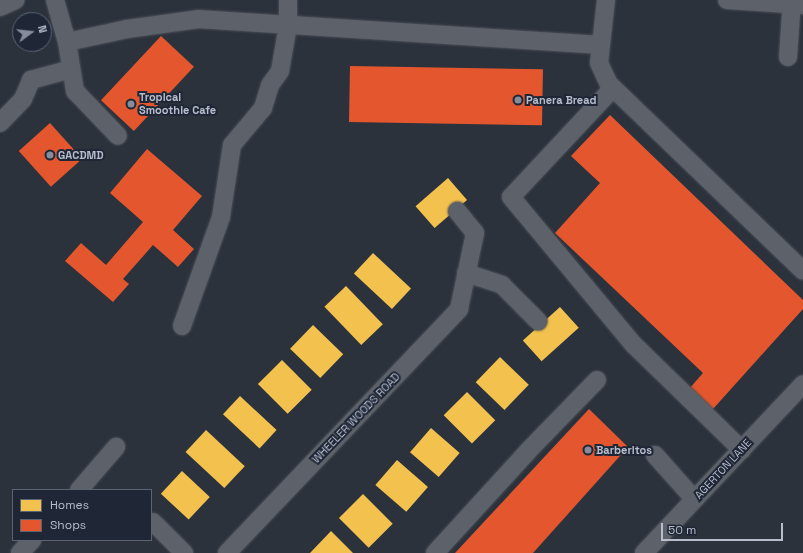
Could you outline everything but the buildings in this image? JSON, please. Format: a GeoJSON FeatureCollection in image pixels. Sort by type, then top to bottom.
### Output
{"type":"FeatureCollection","features":[{"type":"Feature","properties":{"kind":"street"},"geometry":{"type":"LineString","coordinates":[[0,7],[16,0]]}},
{"type":"Feature","properties":{"kind":"street"},"geometry":{"type":"LineString","coordinates":[[55,0],[67,42],[75,91],[118,136]]}},
{"type":"Feature","properties":{"kind":"street"},"geometry":{"type":"LineString","coordinates":[[182,326],[221,217],[232,145],[263,108],[270,85],[280,71],[288,25],[288,0]]}},
{"type":"Feature","properties":{"kind":"street"},"geometry":{"type":"LineString","coordinates":[[606,0],[599,63],[613,88],[803,271]]}},
{"type":"Feature","properties":{"kind":"street"},"geometry":{"type":"LineString","coordinates":[[727,0],[795,3],[788,57]]}},
{"type":"Feature","properties":{"kind":"street"},"geometry":{"type":"LineString","coordinates":[[67,42],[127,29],[199,20],[600,45]]}},
{"type":"Feature","properties":{"kind":"street"},"geometry":{"type":"LineString","coordinates":[[0,123],[23,99],[31,80],[72,69]]}},
{"type":"Feature","properties":{"kind":"street"},"geometry":{"type":"LineString","coordinates":[[613,88],[511,197],[633,344],[742,450]]}},
{"type":"Feature","properties":{"kind":"street","name":"WHEELER WOODS ROAD"},"geometry":{"type":"LineString","coordinates":[[227,553],[459,309],[475,233],[457,211]]}},
{"type":"Feature","properties":{"kind":"street"},"geometry":{"type":"LineString","coordinates":[[466,273],[502,285],[538,321]]}},
{"type":"Feature","properties":{"kind":"street"},"geometry":{"type":"LineString","coordinates":[[435,553],[528,451],[597,380]]}},
{"type":"Feature","properties":{"kind":"street","name":"AGERTON LANE"},"geometry":{"type":"LineString","coordinates":[[644,553],[803,384]]}},
{"type":"Feature","properties":{"kind":"street"},"geometry":{"type":"LineString","coordinates":[[80,489],[116,447]]}},
{"type":"Feature","properties":{"kind":"street"},"geometry":{"type":"LineString","coordinates":[[654,455],[694,499]]}},
{"type":"Feature","properties":{"kind":"street"},"geometry":{"type":"LineString","coordinates":[[154,522],[184,553]]}},
{"type":"Feature","properties":{"kind":"street"},"geometry":{"type":"LineString","coordinates":[[20,553],[31,541]]}},
{"type":"Feature","properties":{"kind":"place","name":"Panera Bread"},"geometry":{"type":"Point","coordinates":[518,100]}},
{"type":"Feature","properties":{"kind":"place","name":"Tropical Smoothie Cafe"},"geometry":{"type":"Point","coordinates":[131,104]}},
{"type":"Feature","properties":{"kind":"place","name":"GACDMD"},"geometry":{"type":"Point","coordinates":[50,155]}},
{"type":"Feature","properties":{"kind":"place","name":"Barberitos"},"geometry":{"type":"Point","coordinates":[588,450]}}]}
